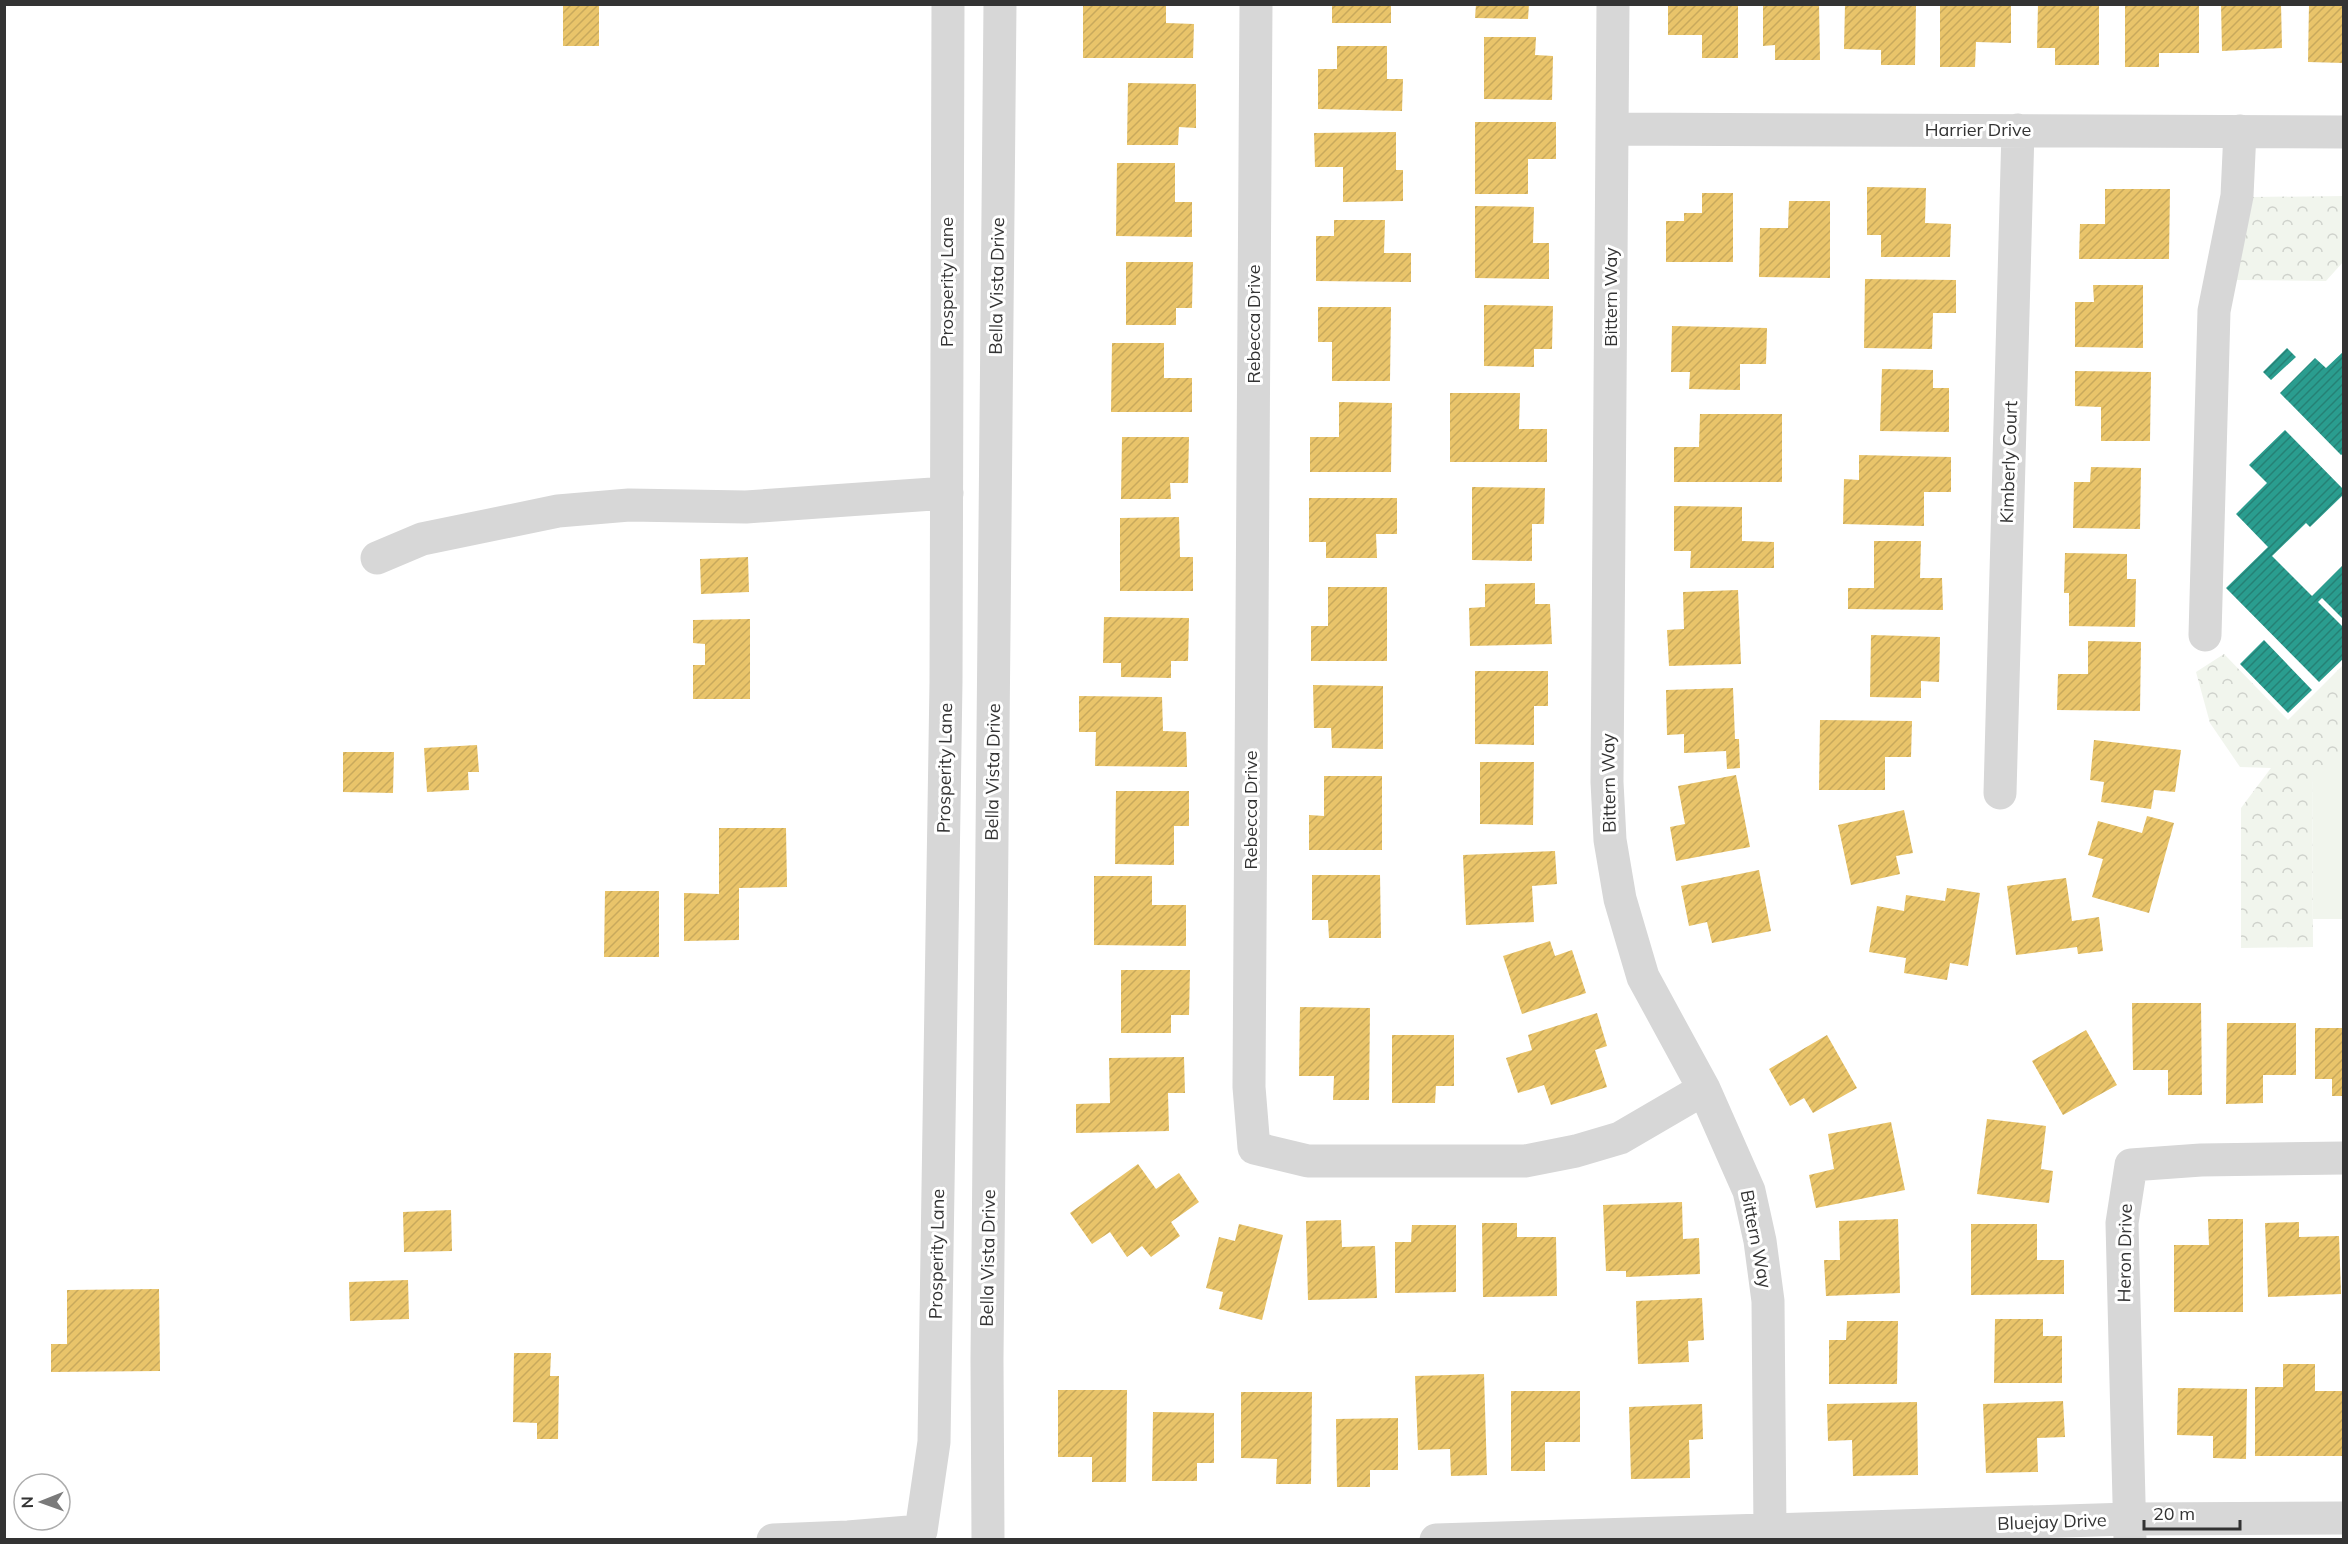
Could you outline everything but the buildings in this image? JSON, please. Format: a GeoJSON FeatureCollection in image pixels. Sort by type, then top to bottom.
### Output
{"type":"FeatureCollection","features":[{"type":"Feature","properties":{"kind":"street","name":"Prosperity Lane"},"geometry":{"type":"LineString","coordinates":[[813,1539],[921,1531],[934,1431],[946,682],[948,4]]}},
{"type":"Feature","properties":{"kind":"street","name":"Bella Vista Drive"},"geometry":{"type":"LineString","coordinates":[[989,1539],[987,1360],[1000,4]]}},
{"type":"Feature","properties":{"kind":"street","name":"Rebecca Drive"},"geometry":{"type":"LineString","coordinates":[[1256,4],[1249,1075],[1254,1148],[1308,1161],[1525,1161],[1576,1151],[1620,1138],[1704,1089]]}},
{"type":"Feature","properties":{"kind":"street","name":"Bittern Way"},"geometry":{"type":"LineString","coordinates":[[1613,4],[1607,782],[1610,840],[1620,899],[1643,976],[1704,1089],[1749,1191],[1760,1241],[1768,1301],[1770,1531]]}},
{"type":"Feature","properties":{"kind":"street","name":"Harrier Drive"},"geometry":{"type":"LineString","coordinates":[[1612,129],[2343,132]]}},
{"type":"Feature","properties":{"kind":"street","name":"Kimberly Court"},"geometry":{"type":"LineString","coordinates":[[2000,793],[2018,130]]}},
{"type":"Feature","properties":{"kind":"street"},"geometry":{"type":"LineString","coordinates":[[2205,635],[2214,311],[2237,196],[2240,131]]}},
{"type":"Feature","properties":{"kind":"street"},"geometry":{"type":"LineString","coordinates":[[377,558],[422,539],[558,511],[629,505],[746,507],[947,493]]}},
{"type":"Feature","properties":{"kind":"street","name":"Heron Drive"},"geometry":{"type":"LineString","coordinates":[[2129,1529],[2122,1223],[2131,1165],[2201,1160],[2343,1158]]}},
{"type":"Feature","properties":{"kind":"street","name":"Bluejay Drive"},"geometry":{"type":"LineString","coordinates":[[1436,1539],[1770,1531],[2129,1529],[2343,1518]]}},
{"type":"Feature","properties":{"kind":"street"},"geometry":{"type":"LineString","coordinates":[[773,1539],[813,1539]]}},
{"type":"Feature","properties":{"kind":"green space"},"geometry":{"type":"Polygon","coordinates":[[[2343,196],[2343,262],[2326,281],[2236,280],[2253,197],[2343,196]]]}},
{"type":"Feature","properties":{"kind":"green space"},"geometry":{"type":"Polygon","coordinates":[[[2224,654],[2288,720],[2343,665],[2343,767],[2312,767],[2313,947],[2241,948],[2241,808],[2271,768],[2240,767],[2210,723],[2196,672],[2224,654]]]}},
{"type":"Feature","properties":{"kind":"green space"},"geometry":{"type":"Polygon","coordinates":[[[2312,767],[2343,767],[2343,919],[2313,919],[2312,767]]]}}]}
